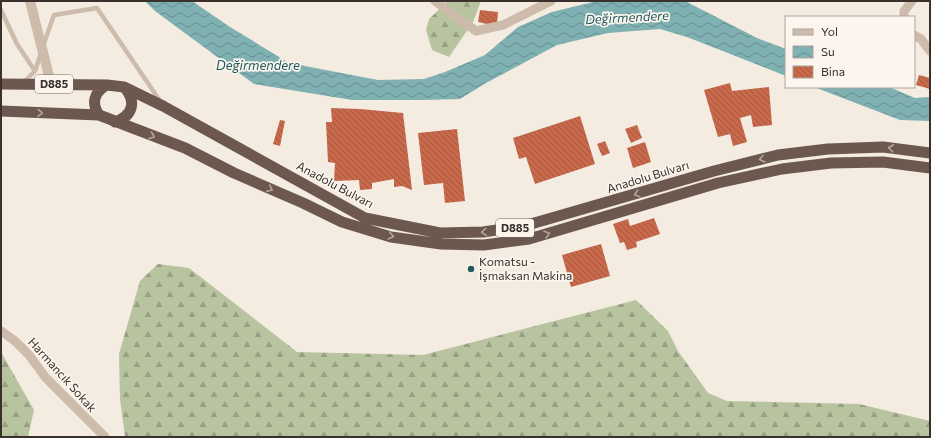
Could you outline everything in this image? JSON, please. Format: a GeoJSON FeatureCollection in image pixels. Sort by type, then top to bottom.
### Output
{"type":"FeatureCollection","features":[{"type":"Feature","properties":{"kind":"highway","name":"Anadolu Bulvarı"},"geometry":{"type":"LineString","coordinates":[[1,84],[23,83],[107,85],[124,87],[163,106],[365,218],[440,233],[483,232],[524,226],[714,171],[778,155],[828,149],[883,147],[930,153]]}},
{"type":"Feature","properties":{"kind":"highway"},"geometry":{"type":"LineString","coordinates":[[99,116],[94,104],[95,98],[102,88],[107,85]]}},
{"type":"Feature","properties":{"kind":"highway"},"geometry":{"type":"LineString","coordinates":[[1,111],[99,116],[115,122],[122,120],[130,110],[132,104],[129,92],[124,87]]}},
{"type":"Feature","properties":{"kind":"highway","name":"D885"},"geometry":{"type":"LineString","coordinates":[[115,122],[185,148],[234,173],[342,222],[391,237],[440,244],[484,245],[529,239],[718,183],[782,169],[831,163],[883,162],[930,168]]}},
{"type":"Feature","properties":{"kind":"street"},"geometry":{"type":"LineString","coordinates":[[30,1],[51,84]]}},
{"type":"Feature","properties":{"kind":"street"},"geometry":{"type":"LineString","coordinates":[[435,1],[476,31],[503,25],[551,1]]}},
{"type":"Feature","properties":{"kind":"street"},"geometry":{"type":"LineString","coordinates":[[904,16],[904,12],[912,1]]}},
{"type":"Feature","properties":{"kind":"street"},"geometry":{"type":"LineString","coordinates":[[915,36],[921,39],[930,51]]}},
{"type":"Feature","properties":{"kind":"street","name":"Harmancık Sokak"},"geometry":{"type":"LineString","coordinates":[[1,331],[15,341],[46,378],[105,437]]}},
{"type":"Feature","properties":{"kind":"lane"},"geometry":{"type":"LineString","coordinates":[[23,83],[35,71],[54,15],[98,8],[163,106]]}},
{"type":"Feature","properties":{"kind":"lane"},"geometry":{"type":"LineString","coordinates":[[1,10],[17,44],[35,71]]}},
{"type":"Feature","properties":{"kind":"green space"},"geometry":{"type":"Polygon","coordinates":[[[448,1],[481,1],[473,22],[449,57],[432,50],[426,30],[429,19],[448,1]]]}},
{"type":"Feature","properties":{"kind":"green space"},"geometry":{"type":"Polygon","coordinates":[[[158,264],[189,268],[297,352],[423,355],[636,300],[668,331],[678,351],[708,393],[727,401],[859,404],[930,421],[930,437],[125,437],[120,399],[119,354],[140,281],[158,264]]]}},
{"type":"Feature","properties":{"kind":"green space"},"geometry":{"type":"Polygon","coordinates":[[[1,352],[34,410],[28,437],[1,437],[1,352]]]}},
{"type":"Feature","properties":{"kind":"water","name":"Değirmendere"},"geometry":{"type":"Polygon","coordinates":[[[145,1],[192,1],[230,27],[289,63],[378,80],[424,79],[445,72],[485,55],[518,27],[552,12],[597,1],[685,1],[757,38],[785,49],[785,76],[687,37],[660,29],[608,33],[557,45],[486,83],[460,99],[352,100],[254,84],[155,11],[145,1]]]}},
{"type":"Feature","properties":{"kind":"water"},"geometry":{"type":"Polygon","coordinates":[[[817,88],[891,88],[915,98],[930,97],[930,121],[900,120],[817,88]]]}},
{"type":"Feature","properties":{"kind":"building"},"geometry":{"type":"Polygon","coordinates":[[[480,10],[498,12],[497,24],[492,25],[478,22],[480,10]]]}},
{"type":"Feature","properties":{"kind":"building"},"geometry":{"type":"Polygon","coordinates":[[[919,75],[930,78],[930,89],[916,85],[919,75]]]}},
{"type":"Feature","properties":{"kind":"building"},"geometry":{"type":"Polygon","coordinates":[[[730,83],[732,91],[769,87],[772,125],[753,127],[751,115],[740,118],[747,142],[733,146],[730,134],[718,137],[704,90],[730,83]]]}},
{"type":"Feature","properties":{"kind":"building"},"geometry":{"type":"Polygon","coordinates":[[[331,108],[403,113],[412,190],[402,186],[394,187],[394,179],[372,183],[372,189],[360,190],[359,180],[334,181],[335,163],[328,162],[326,122],[332,122],[331,108]]]}},
{"type":"Feature","properties":{"kind":"building"},"geometry":{"type":"Polygon","coordinates":[[[580,116],[595,164],[535,184],[526,157],[519,159],[513,138],[580,116]]]}},
{"type":"Feature","properties":{"kind":"building"},"geometry":{"type":"Polygon","coordinates":[[[280,120],[285,121],[280,146],[273,144],[280,120]]]}},
{"type":"Feature","properties":{"kind":"building"},"geometry":{"type":"Polygon","coordinates":[[[637,125],[642,138],[631,143],[625,129],[637,125]]]}},
{"type":"Feature","properties":{"kind":"building"},"geometry":{"type":"Polygon","coordinates":[[[457,129],[465,201],[445,203],[443,183],[424,185],[418,133],[457,129]]]}},
{"type":"Feature","properties":{"kind":"building"},"geometry":{"type":"Polygon","coordinates":[[[605,141],[610,153],[602,156],[597,144],[605,141]]]}},
{"type":"Feature","properties":{"kind":"building"},"geometry":{"type":"Polygon","coordinates":[[[645,142],[651,162],[633,168],[627,148],[645,142]]]}},
{"type":"Feature","properties":{"kind":"building"},"geometry":{"type":"Polygon","coordinates":[[[654,218],[660,234],[636,242],[637,247],[627,250],[624,242],[620,243],[613,224],[628,219],[630,226],[654,218]]]}},
{"type":"Feature","properties":{"kind":"building"},"geometry":{"type":"Polygon","coordinates":[[[601,244],[610,276],[571,287],[562,255],[601,244]]]}},
{"type":"Feature","properties":{"kind":"place","name":"Komatsu - İşmaksan Makina"},"geometry":{"type":"Point","coordinates":[471,269]}}]}
